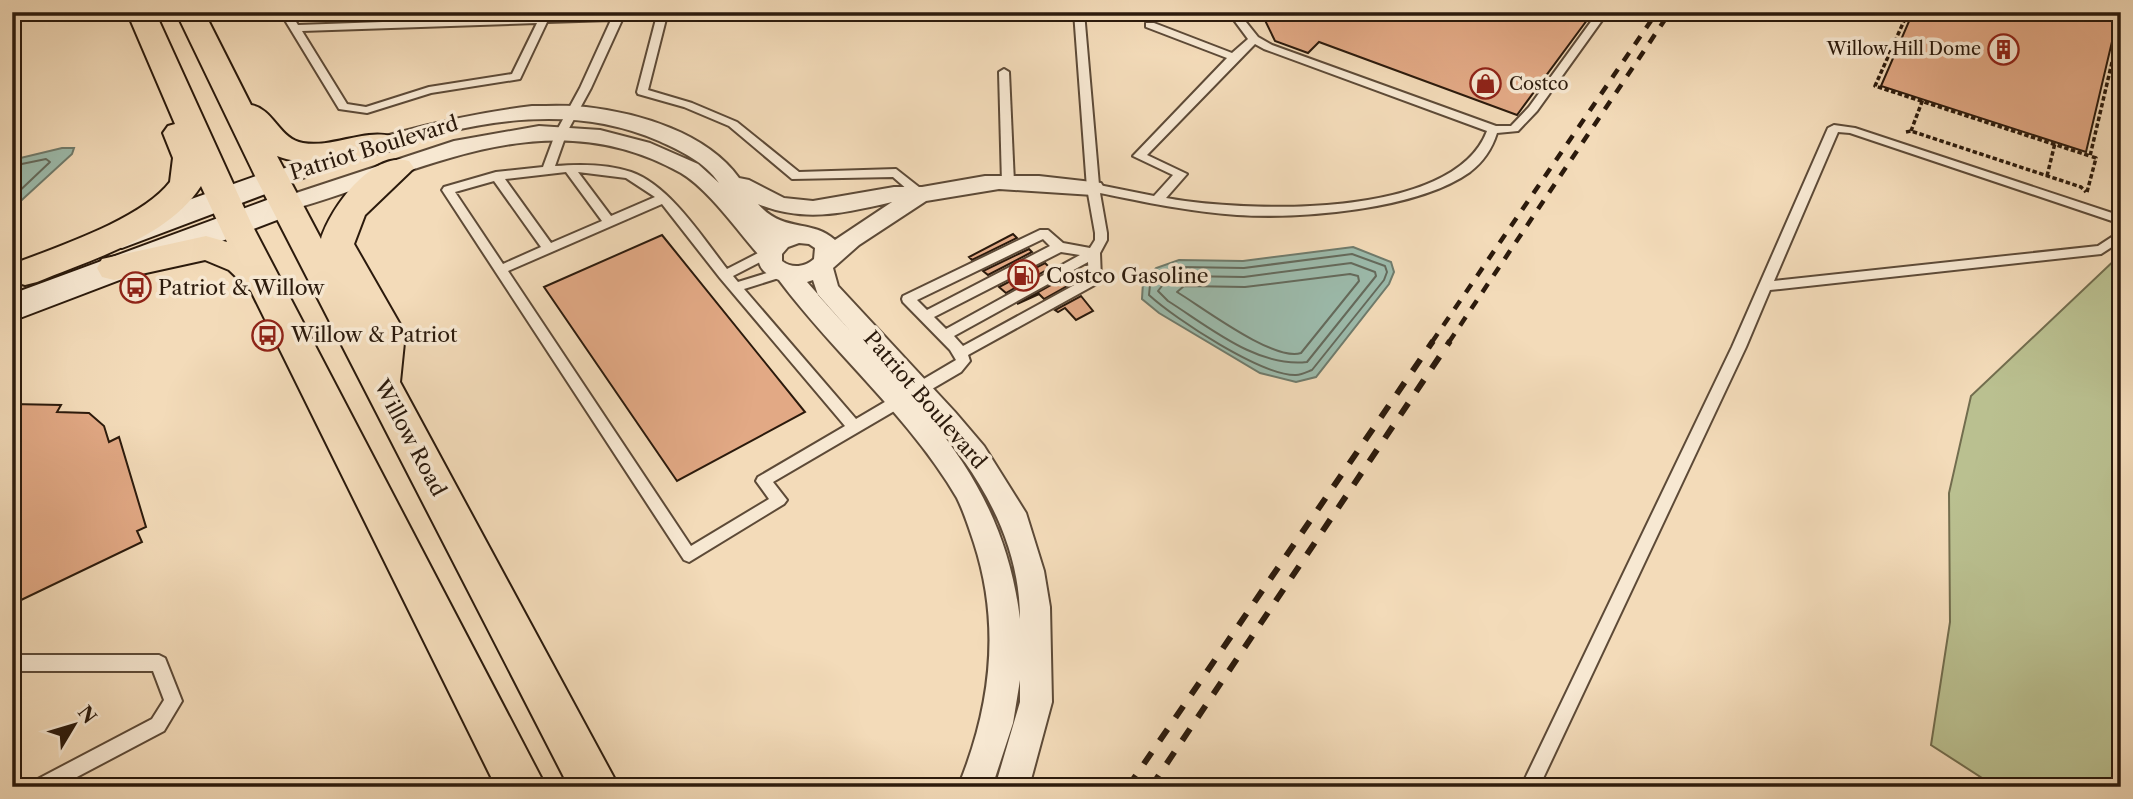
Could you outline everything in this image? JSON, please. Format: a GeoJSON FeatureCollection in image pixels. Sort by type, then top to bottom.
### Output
{"type":"FeatureCollection","features":[{"type":"Feature","properties":{"kind":"main road"},"geometry":{"type":"LineString","coordinates":[[140,12],[228,211],[522,787]]}},
{"type":"Feature","properties":{"kind":"main road"},"geometry":{"type":"LineString","coordinates":[[19,275],[144,220],[177,198],[186,184],[191,160],[144,55],[140,12]]}},
{"type":"Feature","properties":{"kind":"main road","name":"Willow Road"},"geometry":{"type":"LineString","coordinates":[[190,12],[280,192],[595,787]]}},
{"type":"Feature","properties":{"kind":"main road"},"geometry":{"type":"LineString","coordinates":[[197,12],[248,109],[274,142],[288,151],[308,154],[389,155]]}},
{"type":"Feature","properties":{"kind":"main road"},"geometry":{"type":"LineString","coordinates":[[381,382],[387,333],[337,244],[341,223],[389,155]]}},
{"type":"Feature","properties":{"kind":"main road","name":"Patriot Boulevard"},"geometry":{"type":"LineString","coordinates":[[19,275],[228,211],[280,192]]}},
{"type":"Feature","properties":{"kind":"main road","name":"Patriot Boulevard"},"geometry":{"type":"LineString","coordinates":[[12,308],[114,268],[228,211]]}},
{"type":"Feature","properties":{"kind":"main road"},"geometry":{"type":"LineString","coordinates":[[114,268],[206,247],[241,262],[268,290]]}},
{"type":"Feature","properties":{"kind":"street","name":"Patriot Boulevard"},"geometry":{"type":"LineString","coordinates":[[280,192],[389,155],[474,117],[586,114],[633,123],[663,133],[695,151],[722,172],[734,191],[767,226],[814,236],[826,244],[828,256],[823,264],[827,289],[908,394],[969,494],[996,560],[1006,607],[1007,667],[994,729],[975,787]]}},
{"type":"Feature","properties":{"kind":"street","name":"Patriot Boulevard"},"geometry":{"type":"LineString","coordinates":[[280,192],[389,155],[539,133],[600,137],[642,148],[683,165],[707,183],[779,267],[908,394],[953,428],[1012,513],[1029,571],[1035,607],[1036,702],[1012,787]]}},
{"type":"Feature","properties":{"kind":"street"},"geometry":{"type":"LineString","coordinates":[[722,172],[753,194],[776,205],[803,210],[852,206],[893,194],[920,194],[954,186],[1008,183],[1093,188]]}},
{"type":"Feature","properties":{"kind":"street"},"geometry":{"type":"LineString","coordinates":[[893,194],[838,225],[780,241],[779,267],[806,274],[823,264],[850,239],[920,194]]}},
{"type":"Feature","properties":{"kind":"lane"},"geometry":{"type":"LineString","coordinates":[[285,12],[343,107],[367,110],[429,90],[516,77],[548,17]]}},
{"type":"Feature","properties":{"kind":"lane"},"geometry":{"type":"LineString","coordinates":[[295,28],[505,16],[819,12]]}},
{"type":"Feature","properties":{"kind":"lane"},"geometry":{"type":"LineString","coordinates":[[961,353],[1095,279],[1094,253],[1101,240],[1093,188],[1079,12]]}},
{"type":"Feature","properties":{"kind":"lane"},"geometry":{"type":"LineString","coordinates":[[1233,12],[1254,39],[1268,47],[1493,130],[1514,129],[1533,108],[1604,12]]}},
{"type":"Feature","properties":{"kind":"lane"},"geometry":{"type":"LineString","coordinates":[[548,169],[568,114],[579,99],[618,14]]}},
{"type":"Feature","properties":{"kind":"lane"},"geometry":{"type":"LineString","coordinates":[[662,16],[642,92],[688,105],[733,124],[796,176],[896,173],[920,194]]}},
{"type":"Feature","properties":{"kind":"lane"},"geometry":{"type":"LineString","coordinates":[[1150,25],[1234,57]]}},
{"type":"Feature","properties":{"kind":"lane"},"geometry":{"type":"LineString","coordinates":[[1157,200],[1181,174],[1139,156],[1254,39]]}},
{"type":"Feature","properties":{"kind":"lane"},"geometry":{"type":"LineString","coordinates":[[1004,72],[1008,183]]}},
{"type":"Feature","properties":{"kind":"lane"},"geometry":{"type":"LineString","coordinates":[[1530,787],[1766,286],[1834,128],[1851,130],[2121,220]]}},
{"type":"Feature","properties":{"kind":"lane"},"geometry":{"type":"LineString","coordinates":[[1093,188],[1157,200],[1255,212],[1372,203],[1422,189],[1463,172],[1485,152],[1493,130]]}},
{"type":"Feature","properties":{"kind":"lane"},"geometry":{"type":"LineString","coordinates":[[855,427],[735,287],[664,198],[629,175],[569,168],[548,169],[496,176],[448,190],[689,555],[779,500],[763,481],[956,368],[963,361],[961,353],[908,299],[1044,233],[1059,247],[1094,253]]}},
{"type":"Feature","properties":{"kind":"lane"},"geometry":{"type":"LineString","coordinates":[[569,168],[609,222]]}},
{"type":"Feature","properties":{"kind":"lane"},"geometry":{"type":"LineString","coordinates":[[496,176],[549,249]]}},
{"type":"Feature","properties":{"kind":"lane"},"geometry":{"type":"LineString","coordinates":[[500,270],[664,198]]}},
{"type":"Feature","properties":{"kind":"lane"},"geometry":{"type":"LineString","coordinates":[[1766,286],[2101,250],[2121,235]]}},
{"type":"Feature","properties":{"kind":"lane"},"geometry":{"type":"LineString","coordinates":[[926,316],[1059,247]]}},
{"type":"Feature","properties":{"kind":"lane"},"geometry":{"type":"LineString","coordinates":[[945,335],[1094,253]]}},
{"type":"Feature","properties":{"kind":"lane"},"geometry":{"type":"LineString","coordinates":[[725,275],[779,267]]}},
{"type":"Feature","properties":{"kind":"lane"},"geometry":{"type":"LineString","coordinates":[[735,287],[779,267]]}},
{"type":"Feature","properties":{"kind":"lane"},"geometry":{"type":"LineString","coordinates":[[12,663],[159,663],[173,701],[158,726],[40,787]]}},
{"type":"Feature","properties":{"kind":"path"},"geometry":{"type":"LineString","coordinates":[[1908,12],[1875,86],[2096,158],[2087,193]]}},
{"type":"Feature","properties":{"kind":"path"},"geometry":{"type":"LineString","coordinates":[[2090,156],[2121,24]]}},
{"type":"Feature","properties":{"kind":"path"},"geometry":{"type":"LineString","coordinates":[[1911,131],[1923,100]]}},
{"type":"Feature","properties":{"kind":"path"},"geometry":{"type":"LineString","coordinates":[[2047,176],[2055,143]]}},
{"type":"Feature","properties":{"kind":"green space"},"geometry":{"type":"Polygon","coordinates":[[[2121,254],[2121,787],[1996,787],[1931,745],[1950,622],[1949,493],[1971,396],[2121,254]]]}},
{"type":"Feature","properties":{"kind":"water"},"geometry":{"type":"Polygon","coordinates":[[[62,148],[74,148],[72,154],[12,209],[12,160],[62,148]]]}},
{"type":"Feature","properties":{"kind":"water"},"geometry":{"type":"Polygon","coordinates":[[[1353,247],[1391,262],[1394,272],[1389,284],[1316,377],[1296,382],[1260,373],[1159,313],[1142,299],[1143,282],[1156,268],[1179,260],[1243,261],[1353,247]]]}},
{"type":"Feature","properties":{"kind":"building","name":"Costco"},"geometry":{"type":"Polygon","coordinates":[[[1261,12],[1593,12],[1517,115],[1319,42],[1308,53],[1275,41],[1261,12]]]}},
{"type":"Feature","properties":{"kind":"building","name":"Willow Hill Dome"},"geometry":{"type":"Polygon","coordinates":[[[1913,12],[2119,12],[2086,152],[1881,86],[1913,12]]]}},
{"type":"Feature","properties":{"kind":"building"},"geometry":{"type":"Polygon","coordinates":[[[1013,234],[1017,238],[972,260],[969,257],[1013,234]]]}},
{"type":"Feature","properties":{"kind":"building"},"geometry":{"type":"Polygon","coordinates":[[[662,235],[805,412],[677,481],[544,287],[662,235]]]}},
{"type":"Feature","properties":{"kind":"building"},"geometry":{"type":"Polygon","coordinates":[[[1029,249],[1032,252],[988,275],[983,271],[1029,249]]]}},
{"type":"Feature","properties":{"kind":"building"},"geometry":{"type":"Polygon","coordinates":[[[1045,263],[1050,268],[1006,293],[999,287],[1045,263]]]}},
{"type":"Feature","properties":{"kind":"building"},"geometry":{"type":"Polygon","coordinates":[[[1062,279],[1069,285],[1044,299],[1039,294],[1017,304],[1062,279]]]}},
{"type":"Feature","properties":{"kind":"building"},"geometry":{"type":"Polygon","coordinates":[[[1081,296],[1093,311],[1076,320],[1065,308],[1058,312],[1055,310],[1081,296]]]}},
{"type":"Feature","properties":{"kind":"building"},"geometry":{"type":"Polygon","coordinates":[[[12,404],[61,405],[57,412],[89,413],[104,426],[109,442],[119,437],[146,527],[137,531],[142,542],[19,601],[16,590],[12,592],[12,404]]]}},
{"type":"Feature","properties":{"kind":"railway"},"geometry":{"type":"LineString","coordinates":[[1432,342],[1657,12]]}},
{"type":"Feature","properties":{"kind":"railway"},"geometry":{"type":"LineString","coordinates":[[1449,342],[1670,12]]}},
{"type":"Feature","properties":{"kind":"railway"},"geometry":{"type":"LineString","coordinates":[[1128,787],[1433,341]]}},
{"type":"Feature","properties":{"kind":"railway"},"geometry":{"type":"LineString","coordinates":[[1151,787],[1450,341]]}},
{"type":"Feature","properties":{"kind":"place","name":"Willow Hill Dome"},"geometry":{"type":"Point","coordinates":[2004,49]}},
{"type":"Feature","properties":{"kind":"place","name":"Costco"},"geometry":{"type":"Point","coordinates":[1486,84]}},
{"type":"Feature","properties":{"kind":"place","name":"Costco Gasoline"},"geometry":{"type":"Point","coordinates":[1023,276]}},
{"type":"Feature","properties":{"kind":"place","name":"Patriot & Willow"},"geometry":{"type":"Point","coordinates":[135,288]}},
{"type":"Feature","properties":{"kind":"place","name":"Willow & Patriot"},"geometry":{"type":"Point","coordinates":[268,335]}}]}
